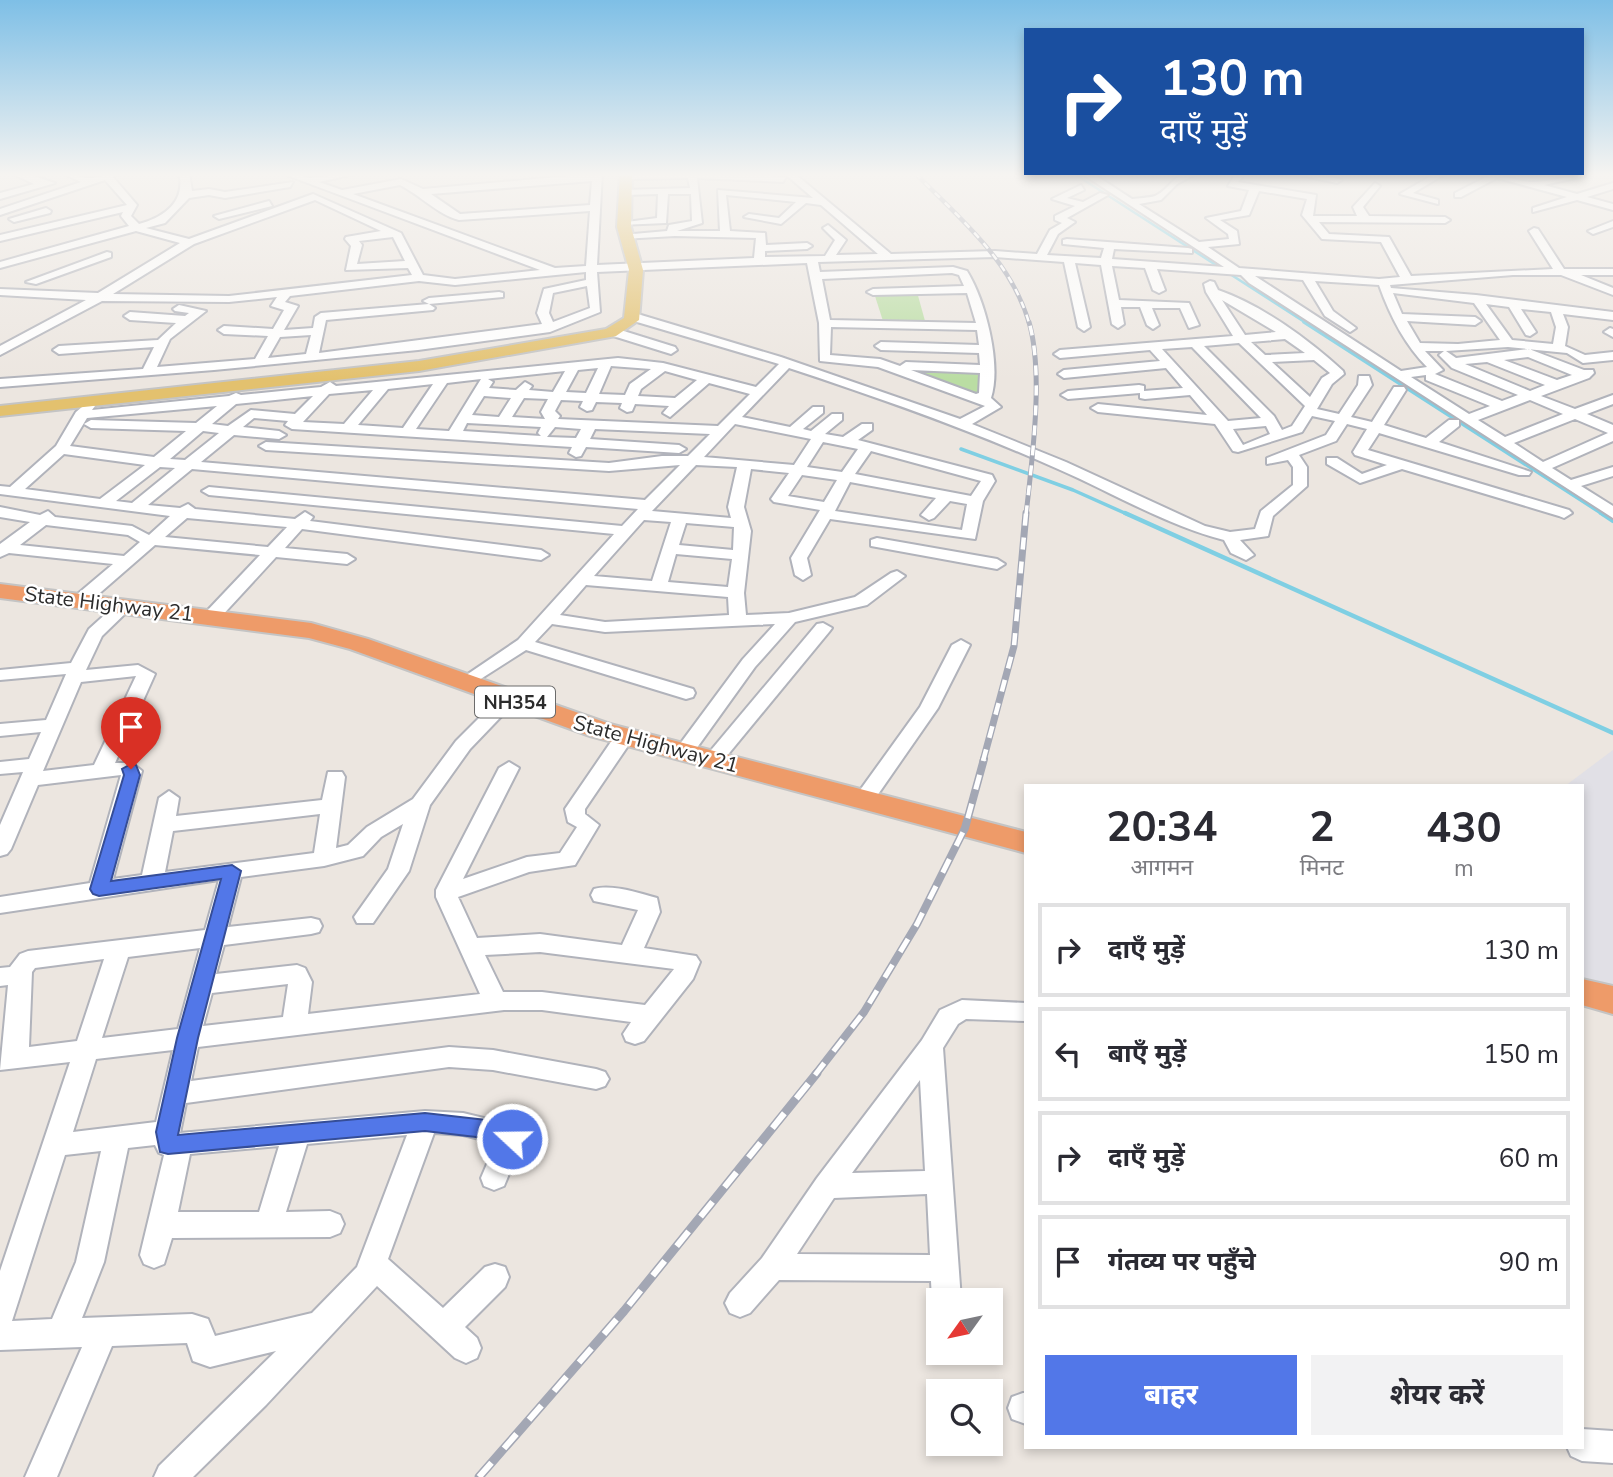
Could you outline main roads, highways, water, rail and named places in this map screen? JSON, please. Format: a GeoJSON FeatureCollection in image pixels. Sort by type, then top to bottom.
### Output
{"type":"FeatureCollection","features":[{"type":"Feature","properties":{"kind":"highway","name":"State Highway 21"},"geometry":{"type":"LineString","coordinates":[[0,591],[212,615],[311,631],[624,737],[865,798],[1024,842]]}},
{"type":"Feature","properties":{"kind":"highway"},"geometry":{"type":"LineString","coordinates":[[1584,993],[1613,1000]]}},
{"type":"Feature","properties":{"kind":"main road"},"geometry":{"type":"LineString","coordinates":[[0,405],[400,363],[590,333],[604,329],[619,318],[629,267],[619,242]]}},
{"type":"Feature","properties":{"kind":"main road"},"geometry":{"type":"LineString","coordinates":[[0,411],[83,414],[187,398],[331,383],[614,332],[628,324],[631,316],[626,242]]}},
{"type":"Feature","properties":{"kind":"waterway"},"geometry":{"type":"LineString","coordinates":[[1180,242],[1306,323]]}},
{"type":"Feature","properties":{"kind":"waterway"},"geometry":{"type":"LineString","coordinates":[[1304,322],[1604,515]]}},
{"type":"Feature","properties":{"kind":"waterway"},"geometry":{"type":"LineString","coordinates":[[961,449],[1073,490],[1129,515]]}},
{"type":"Feature","properties":{"kind":"waterway"},"geometry":{"type":"LineString","coordinates":[[1125,513],[1613,733]]}},
{"type":"Feature","properties":{"kind":"waterway"},"geometry":{"type":"LineString","coordinates":[[1604,515],[1613,521]]}},
{"type":"Feature","properties":{"kind":"railway"},"geometry":{"type":"LineString","coordinates":[[982,242],[1010,279],[1029,323]]}},
{"type":"Feature","properties":{"kind":"railway"},"geometry":{"type":"LineString","coordinates":[[1026,515],[1034,443],[1036,391],[1036,366],[1029,322]]}},
{"type":"Feature","properties":{"kind":"railway"},"geometry":{"type":"LineString","coordinates":[[983,761],[1014,646],[1026,513]]}},
{"type":"Feature","properties":{"kind":"railway"},"geometry":{"type":"LineString","coordinates":[[815,1075],[864,1012],[917,924],[965,828],[984,759]]}},
{"type":"Feature","properties":{"kind":"railway"},"geometry":{"type":"LineString","coordinates":[[479,1477],[624,1311],[817,1073]]}}]}
